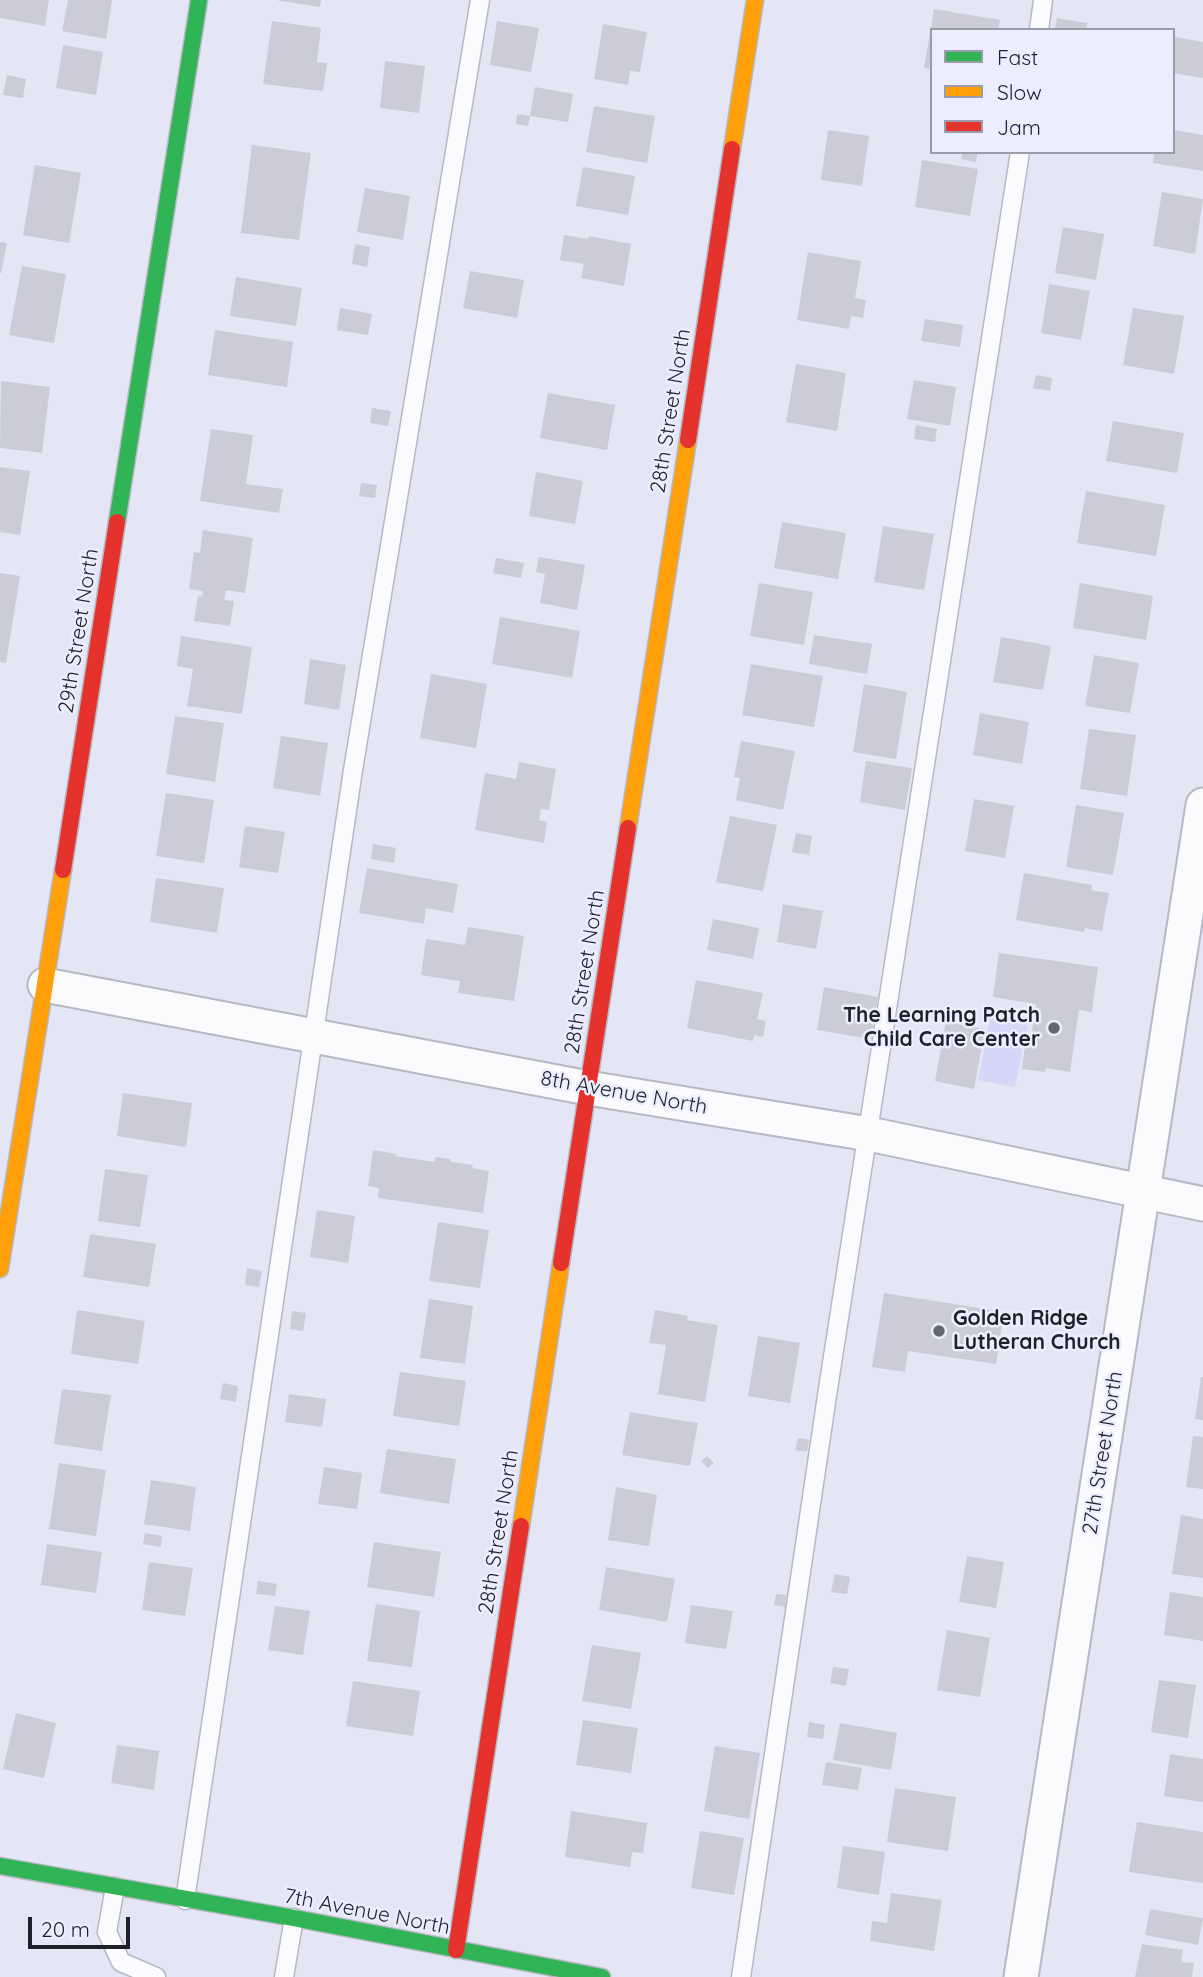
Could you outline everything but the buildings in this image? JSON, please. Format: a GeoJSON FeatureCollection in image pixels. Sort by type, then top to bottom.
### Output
{"type":"FeatureCollection","features":[{"type":"Feature","properties":{"kind":"street","name":"29th Street North"},"geometry":{"type":"LineString","coordinates":[[0,1269],[199,0]]}},
{"type":"Feature","properties":{"kind":"street","name":"28th Street North"},"geometry":{"type":"LineString","coordinates":[[456,1950],[755,0]]}},
{"type":"Feature","properties":{"kind":"street","name":"27th Street North"},"geometry":{"type":"LineString","coordinates":[[1021,1977],[1203,805]]}},
{"type":"Feature","properties":{"kind":"street","name":"8th Avenue North"},"geometry":{"type":"LineString","coordinates":[[45,985],[588,1088],[869,1134],[1203,1204]]}},
{"type":"Feature","properties":{"kind":"street","name":"7th Avenue North"},"geometry":{"type":"LineString","coordinates":[[0,1867],[294,1918],[602,1977]]}},
{"type":"Feature","properties":{"kind":"lane"},"geometry":{"type":"LineString","coordinates":[[185,1900],[353,770],[480,0]]}},
{"type":"Feature","properties":{"kind":"lane"},"geometry":{"type":"LineString","coordinates":[[1039,28],[1043,0]]}},
{"type":"Feature","properties":{"kind":"lane"},"geometry":{"type":"LineString","coordinates":[[741,1977],[828,1389],[1020,154]]}},
{"type":"Feature","properties":{"kind":"lane"},"geometry":{"type":"LineString","coordinates":[[115,1887],[107,1932],[121,1962],[156,1977]]}},
{"type":"Feature","properties":{"kind":"lane"},"geometry":{"type":"LineString","coordinates":[[284,1977],[294,1918]]}},
{"type":"Feature","properties":{"kind":"shaded area"},"geometry":{"type":"Polygon","coordinates":[[[991,1016],[1028,1023],[1015,1087],[978,1080],[991,1016]]]}},
{"type":"Feature","properties":{"kind":"traffic: fast"},"geometry":{"type":"LineString","coordinates":[[117,522],[199,0]]}},
{"type":"Feature","properties":{"kind":"traffic: fast"},"geometry":{"type":"LineString","coordinates":[[0,1866],[294,1918],[602,1977]]}},
{"type":"Feature","properties":{"kind":"traffic: slow"},"geometry":{"type":"LineString","coordinates":[[732,149],[755,0]]}},
{"type":"Feature","properties":{"kind":"traffic: slow"},"geometry":{"type":"LineString","coordinates":[[628,828],[688,440]]}},
{"type":"Feature","properties":{"kind":"traffic: slow"},"geometry":{"type":"LineString","coordinates":[[0,1269],[63,870]]}},
{"type":"Feature","properties":{"kind":"traffic: slow"},"geometry":{"type":"LineString","coordinates":[[521,1526],[561,1263]]}},
{"type":"Feature","properties":{"kind":"traffic: jam"},"geometry":{"type":"LineString","coordinates":[[688,440],[732,149]]}},
{"type":"Feature","properties":{"kind":"traffic: jam"},"geometry":{"type":"LineString","coordinates":[[63,870],[117,522]]}},
{"type":"Feature","properties":{"kind":"traffic: jam"},"geometry":{"type":"LineString","coordinates":[[561,1263],[628,828]]}},
{"type":"Feature","properties":{"kind":"traffic: jam"},"geometry":{"type":"LineString","coordinates":[[456,1950],[521,1526]]}},
{"type":"Feature","properties":{"kind":"place","name":"The Learning Patch Child Care Center"},"geometry":{"type":"Point","coordinates":[1054,1028]}},
{"type":"Feature","properties":{"kind":"place","name":"Golden Ridge Lutheran Church"},"geometry":{"type":"Point","coordinates":[939,1331]}}]}
